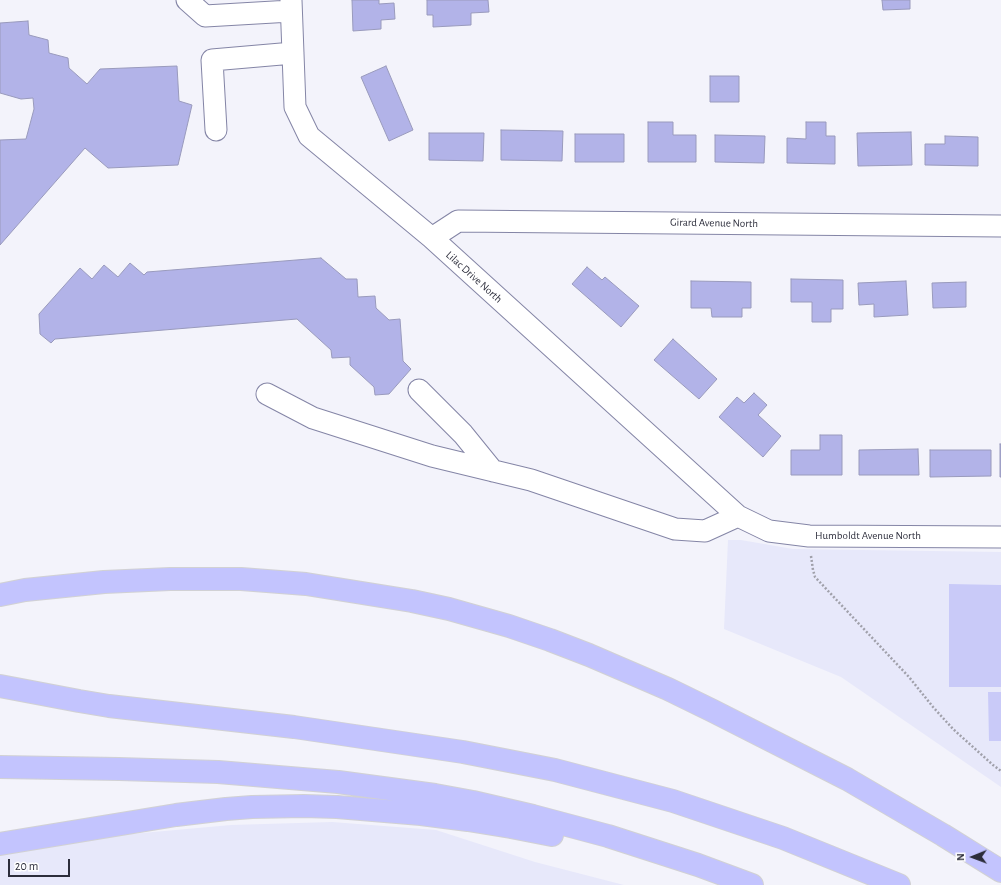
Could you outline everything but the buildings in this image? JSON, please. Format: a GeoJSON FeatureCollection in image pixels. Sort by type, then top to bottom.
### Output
{"type":"FeatureCollection","features":[{"type":"Feature","properties":{"kind":"highway"},"geometry":{"type":"LineString","coordinates":[[0,595],[25,590],[104,582],[170,579],[242,579],[313,585],[412,600],[455,611],[509,626],[550,640],[668,689],[847,779],[1001,871]]}},
{"type":"Feature","properties":{"kind":"highway"},"geometry":{"type":"LineString","coordinates":[[0,686],[109,706],[286,726],[463,752],[555,770],[681,803],[783,838],[899,885]]}},
{"type":"Feature","properties":{"kind":"highway"},"geometry":{"type":"LineString","coordinates":[[0,767],[218,772],[325,780],[435,795],[496,807],[608,836],[684,860],[752,885]]}},
{"type":"Feature","properties":{"kind":"highway"},"geometry":{"type":"LineString","coordinates":[[0,844],[176,815],[226,809],[304,806],[337,807],[421,814],[511,827],[636,854],[736,885]]}},
{"type":"Feature","properties":{"kind":"street"},"geometry":{"type":"LineString","coordinates":[[187,0],[205,16],[291,6]]}},
{"type":"Feature","properties":{"kind":"street","name":"Lilac Drive North"},"geometry":{"type":"LineString","coordinates":[[291,6],[295,107],[309,136],[432,238],[738,516]]}},
{"type":"Feature","properties":{"kind":"street"},"geometry":{"type":"LineString","coordinates":[[216,130],[212,60],[293,53]]}},
{"type":"Feature","properties":{"kind":"street","name":"Girard Avenue North"},"geometry":{"type":"LineString","coordinates":[[432,238],[458,221],[1001,226]]}},
{"type":"Feature","properties":{"kind":"street"},"geometry":{"type":"LineString","coordinates":[[419,390],[463,434],[493,471]]}},
{"type":"Feature","properties":{"kind":"street"},"geometry":{"type":"LineString","coordinates":[[267,394],[313,418],[432,456],[531,480],[675,529],[704,531],[738,516]]}},
{"type":"Feature","properties":{"kind":"street","name":"Humboldt Avenue North"},"geometry":{"type":"LineString","coordinates":[[738,516],[769,531],[809,536],[1001,537]]}},
{"type":"Feature","properties":{"kind":"path"},"geometry":{"type":"LineString","coordinates":[[809,536],[815,577],[909,677],[953,729],[1001,771]]}},
{"type":"Feature","properties":{"kind":"shaded area"},"geometry":{"type":"Polygon","coordinates":[[[728,540],[741,540],[793,549],[1001,552],[1001,787],[841,677],[724,629],[728,540]]]}},
{"type":"Feature","properties":{"kind":"shaded area"},"geometry":{"type":"Polygon","coordinates":[[[949,584],[1001,585],[1001,687],[949,687],[949,584]]]}},
{"type":"Feature","properties":{"kind":"shaded area"},"geometry":{"type":"Polygon","coordinates":[[[988,692],[1001,692],[1001,741],[989,741],[988,692]]]}},
{"type":"Feature","properties":{"kind":"shaded area"},"geometry":{"type":"Polygon","coordinates":[[[332,822],[436,830],[535,862],[624,885],[0,885],[0,854],[109,836],[231,825],[332,822]]]}}]}
